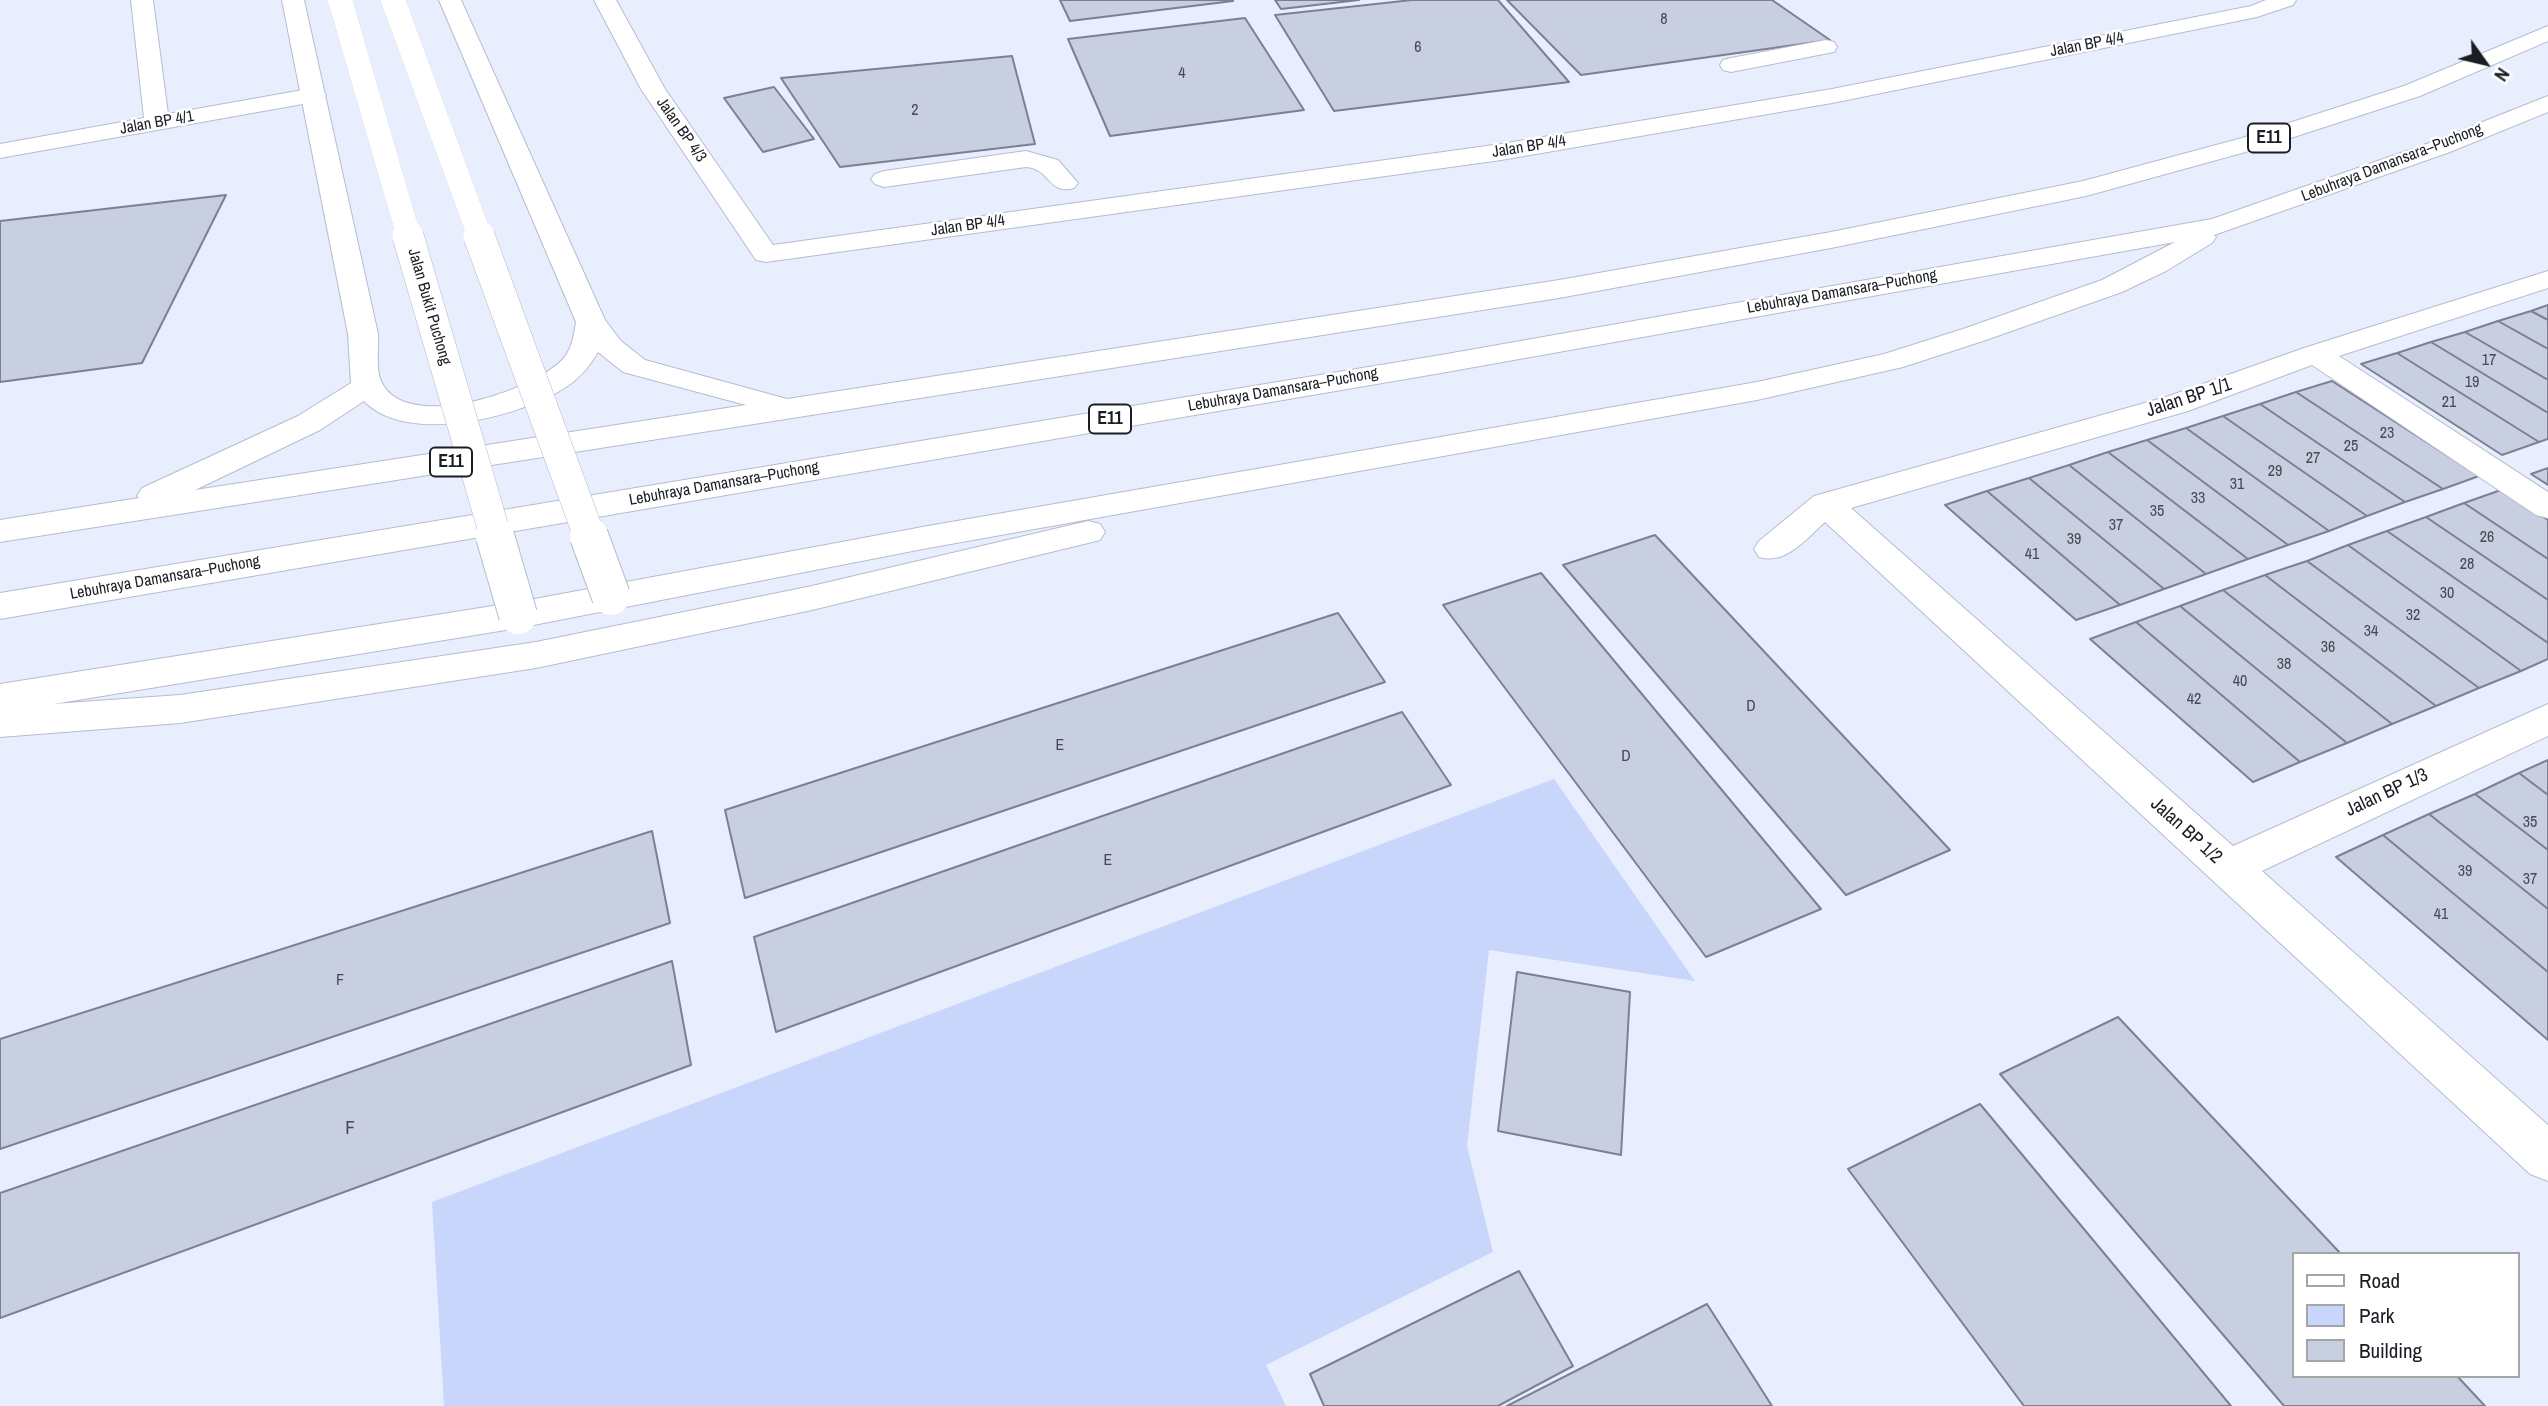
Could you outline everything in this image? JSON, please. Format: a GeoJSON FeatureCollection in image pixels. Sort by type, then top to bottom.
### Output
{"type":"FeatureCollection","features":[{"type":"Feature","properties":{"kind":"main road"},"geometry":{"type":"LineString","coordinates":[[142,0],[157,122]]}},
{"type":"Feature","properties":{"kind":"main road"},"geometry":{"type":"LineString","coordinates":[[293,0],[363,334],[367,386],[383,405],[412,415],[441,415],[505,402],[545,388],[572,368],[587,348],[591,322]]}},
{"type":"Feature","properties":{"kind":"main road","name":"Jalan Bukit Puchong"},"geometry":{"type":"LineString","coordinates":[[340,0],[518,615]]}},
{"type":"Feature","properties":{"kind":"main road"},"geometry":{"type":"LineString","coordinates":[[393,0],[611,596]]}},
{"type":"Feature","properties":{"kind":"main road"},"geometry":{"type":"LineString","coordinates":[[450,0],[591,322],[610,347],[635,366],[678,380],[792,408]]}},
{"type":"Feature","properties":{"kind":"main road","name":"Jalan BP 4/3"},"geometry":{"type":"LineString","coordinates":[[605,0],[653,89],[766,254]]}},
{"type":"Feature","properties":{"kind":"main road","name":"Jalan BP 4/4"},"geometry":{"type":"LineString","coordinates":[[766,254],[1528,147],[1832,96],[2257,11],[2285,0]]}},
{"type":"Feature","properties":{"kind":"main road","name":"E11"},"geometry":{"type":"LineString","coordinates":[[0,531],[1573,287],[1832,240],[2086,188],[2251,143],[2412,91],[2548,33]]}},
{"type":"Feature","properties":{"kind":"main road"},"geometry":{"type":"LineString","coordinates":[[1731,65],[1826,47]]}},
{"type":"Feature","properties":{"kind":"main road","name":"Jalan BP 4/1"},"geometry":{"type":"LineString","coordinates":[[0,152],[314,95]]}},
{"type":"Feature","properties":{"kind":"main road","name":"Lebuhraya Damansara–Puchong"},"geometry":{"type":"LineString","coordinates":[[0,606],[1427,366],[2218,226],[2441,147],[2548,103]]}},
{"type":"Feature","properties":{"kind":"main road"},"geometry":{"type":"LineString","coordinates":[[884,179],[1026,159],[1042,160],[1053,166],[1065,183]]}},
{"type":"Feature","properties":{"kind":"main road"},"geometry":{"type":"LineString","coordinates":[[0,698],[518,615],[1502,434],[1757,391],[1892,361],[2112,286],[2156,265],[2218,226]]}},
{"type":"Feature","properties":{"kind":"main road","name":"Jalan BP 1/1"},"geometry":{"type":"LineString","coordinates":[[1826,504],[2177,404],[2315,354],[2548,279]]}},
{"type":"Feature","properties":{"kind":"main road"},"geometry":{"type":"LineString","coordinates":[[2315,354],[2548,507]]}},
{"type":"Feature","properties":{"kind":"main road"},"geometry":{"type":"LineString","coordinates":[[110,516],[309,423],[367,386]]}},
{"type":"Feature","properties":{"kind":"main road"},"geometry":{"type":"LineString","coordinates":[[0,722],[180,709],[536,655],[812,598],[1502,434]]}},
{"type":"Feature","properties":{"kind":"main road"},"geometry":{"type":"LineString","coordinates":[[1771,549],[1826,504]]}},
{"type":"Feature","properties":{"kind":"main road","name":"Jalan BP 1/2"},"geometry":{"type":"LineString","coordinates":[[1826,504],[2548,1157]]}},
{"type":"Feature","properties":{"kind":"main road","name":"Jalan BP 1/3"},"geometry":{"type":"LineString","coordinates":[[2227,868],[2548,719]]}},
{"type":"Feature","properties":{"kind":"green space"},"geometry":{"type":"Polygon","coordinates":[[[1554,779],[1695,981],[1489,950],[1467,1146],[1493,1252],[1266,1365],[1286,1406],[444,1406],[432,1202],[1554,779]]]}},
{"type":"Feature","properties":{"kind":"building"},"geometry":{"type":"Polygon","coordinates":[[[1060,0],[1232,0],[1233,1],[1070,21],[1060,0]]]}},
{"type":"Feature","properties":{"kind":"building"},"geometry":{"type":"Polygon","coordinates":[[[1275,0],[1359,0],[1281,9],[1275,0]]]}},
{"type":"Feature","properties":{"kind":"building"},"geometry":{"type":"Polygon","coordinates":[[[1412,0],[1498,0],[1569,82],[1334,111],[1275,15],[1412,0]]]}},
{"type":"Feature","properties":{"kind":"building"},"geometry":{"type":"Polygon","coordinates":[[[1507,0],[1772,0],[1830,40],[1581,75],[1507,0]]]}},
{"type":"Feature","properties":{"kind":"building"},"geometry":{"type":"Polygon","coordinates":[[[1245,18],[1304,110],[1110,136],[1068,39],[1245,18]]]}},
{"type":"Feature","properties":{"kind":"building"},"geometry":{"type":"Polygon","coordinates":[[[1012,56],[1035,144],[840,167],[781,78],[1012,56]]]}},
{"type":"Feature","properties":{"kind":"building"},"geometry":{"type":"Polygon","coordinates":[[[774,87],[814,139],[763,152],[724,98],[774,87]]]}},
{"type":"Feature","properties":{"kind":"building"},"geometry":{"type":"Polygon","coordinates":[[[226,195],[142,363],[0,382],[0,221],[226,195]]]}},
{"type":"Feature","properties":{"kind":"building"},"geometry":{"type":"Polygon","coordinates":[[[2548,305],[2548,320],[2531,311],[2548,305]]]}},
{"type":"Feature","properties":{"kind":"building"},"geometry":{"type":"Polygon","coordinates":[[[2531,311],[2548,320],[2548,349],[2498,321],[2531,311]]]}},
{"type":"Feature","properties":{"kind":"building"},"geometry":{"type":"Polygon","coordinates":[[[2498,321],[2548,349],[2548,380],[2465,332],[2498,321]]]}},
{"type":"Feature","properties":{"kind":"building"},"geometry":{"type":"Polygon","coordinates":[[[2465,332],[2548,380],[2548,413],[2431,342],[2465,332]]]}},
{"type":"Feature","properties":{"kind":"building"},"geometry":{"type":"Polygon","coordinates":[[[2431,342],[2548,413],[2548,439],[2539,442],[2397,353],[2431,342]]]}},
{"type":"Feature","properties":{"kind":"building"},"geometry":{"type":"Polygon","coordinates":[[[2397,353],[2539,442],[2502,455],[2361,364],[2397,353]]]}},
{"type":"Feature","properties":{"kind":"building"},"geometry":{"type":"Polygon","coordinates":[[[2332,381],[2479,476],[2443,489],[2296,392],[2332,381]]]}},
{"type":"Feature","properties":{"kind":"building"},"geometry":{"type":"Polygon","coordinates":[[[2296,392],[2443,489],[2405,502],[2260,404],[2296,392]]]}},
{"type":"Feature","properties":{"kind":"building"},"geometry":{"type":"Polygon","coordinates":[[[2260,404],[2405,502],[2367,516],[2223,416],[2260,404]]]}},
{"type":"Feature","properties":{"kind":"building"},"geometry":{"type":"Polygon","coordinates":[[[2223,416],[2367,516],[2329,531],[2186,428],[2223,416]]]}},
{"type":"Feature","properties":{"kind":"building"},"geometry":{"type":"Polygon","coordinates":[[[2186,428],[2329,531],[2288,545],[2147,440],[2186,428]]]}},
{"type":"Feature","properties":{"kind":"building"},"geometry":{"type":"Polygon","coordinates":[[[2147,440],[2288,545],[2248,559],[2108,452],[2147,440]]]}},
{"type":"Feature","properties":{"kind":"building"},"geometry":{"type":"Polygon","coordinates":[[[2108,452],[2248,559],[2206,574],[2069,465],[2108,452]]]}},
{"type":"Feature","properties":{"kind":"building"},"geometry":{"type":"Polygon","coordinates":[[[2069,465],[2206,574],[2164,589],[2029,478],[2069,465]]]}},
{"type":"Feature","properties":{"kind":"building"},"geometry":{"type":"Polygon","coordinates":[[[2548,468],[2548,485],[2531,474],[2548,468]]]}},
{"type":"Feature","properties":{"kind":"building"},"geometry":{"type":"Polygon","coordinates":[[[2029,478],[2164,589],[2120,605],[1987,491],[2029,478]]]}},
{"type":"Feature","properties":{"kind":"building"},"geometry":{"type":"Polygon","coordinates":[[[2501,490],[2548,520],[2548,559],[2464,503],[2501,490]]]}},
{"type":"Feature","properties":{"kind":"building"},"geometry":{"type":"Polygon","coordinates":[[[1987,491],[2120,605],[2076,620],[1945,505],[1987,491]]]}},
{"type":"Feature","properties":{"kind":"building"},"geometry":{"type":"Polygon","coordinates":[[[2464,503],[2548,559],[2548,600],[2426,517],[2464,503]]]}},
{"type":"Feature","properties":{"kind":"building"},"geometry":{"type":"Polygon","coordinates":[[[2426,517],[2548,600],[2548,643],[2387,531],[2426,517]]]}},
{"type":"Feature","properties":{"kind":"building"},"geometry":{"type":"Polygon","coordinates":[[[2387,531],[2548,643],[2548,659],[2521,671],[2348,545],[2387,531]]]}},
{"type":"Feature","properties":{"kind":"building"},"geometry":{"type":"Polygon","coordinates":[[[1655,535],[1950,850],[1846,895],[1563,565],[1655,535]]]}},
{"type":"Feature","properties":{"kind":"building"},"geometry":{"type":"Polygon","coordinates":[[[2348,545],[2521,671],[2479,688],[2307,561],[2348,545]]]}},
{"type":"Feature","properties":{"kind":"building"},"geometry":{"type":"Polygon","coordinates":[[[2307,561],[2479,688],[2436,706],[2265,575],[2307,561]]]}},
{"type":"Feature","properties":{"kind":"building"},"geometry":{"type":"Polygon","coordinates":[[[1541,573],[1821,909],[1706,957],[1443,605],[1541,573]]]}},
{"type":"Feature","properties":{"kind":"building"},"geometry":{"type":"Polygon","coordinates":[[[2265,575],[2436,706],[2392,724],[2223,590],[2265,575]]]}},
{"type":"Feature","properties":{"kind":"building"},"geometry":{"type":"Polygon","coordinates":[[[2223,590],[2392,724],[2347,743],[2180,606],[2223,590]]]}},
{"type":"Feature","properties":{"kind":"building"},"geometry":{"type":"Polygon","coordinates":[[[2180,606],[2347,743],[2300,762],[2136,622],[2180,606]]]}},
{"type":"Feature","properties":{"kind":"building"},"geometry":{"type":"Polygon","coordinates":[[[1338,613],[1385,682],[745,898],[725,810],[1338,613]]]}},
{"type":"Feature","properties":{"kind":"building"},"geometry":{"type":"Polygon","coordinates":[[[2136,622],[2300,762],[2253,782],[2090,639],[2136,622]]]}},
{"type":"Feature","properties":{"kind":"building"},"geometry":{"type":"Polygon","coordinates":[[[1402,712],[1451,785],[776,1032],[754,937],[1402,712]]]}},
{"type":"Feature","properties":{"kind":"building"},"geometry":{"type":"Polygon","coordinates":[[[2548,760],[2548,795],[2519,773],[2548,760]]]}},
{"type":"Feature","properties":{"kind":"building"},"geometry":{"type":"Polygon","coordinates":[[[2519,773],[2548,795],[2548,850],[2475,794],[2519,773]]]}},
{"type":"Feature","properties":{"kind":"building"},"geometry":{"type":"Polygon","coordinates":[[[2475,794],[2548,850],[2548,909],[2429,814],[2475,794]]]}},
{"type":"Feature","properties":{"kind":"building"},"geometry":{"type":"Polygon","coordinates":[[[2429,814],[2548,909],[2548,972],[2383,835],[2429,814]]]}},
{"type":"Feature","properties":{"kind":"building","name":"F"},"geometry":{"type":"Polygon","coordinates":[[[652,831],[670,923],[0,1149],[0,1039],[652,831]]]}},
{"type":"Feature","properties":{"kind":"building"},"geometry":{"type":"Polygon","coordinates":[[[2383,835],[2548,972],[2548,1040],[2336,857],[2383,835]]]}},
{"type":"Feature","properties":{"kind":"building","name":"F"},"geometry":{"type":"Polygon","coordinates":[[[672,961],[691,1065],[0,1318],[0,1193],[672,961]]]}},
{"type":"Feature","properties":{"kind":"building"},"geometry":{"type":"Polygon","coordinates":[[[1517,972],[1630,992],[1621,1155],[1498,1131],[1517,972]]]}},
{"type":"Feature","properties":{"kind":"building"},"geometry":{"type":"Polygon","coordinates":[[[2118,1017],[2339,1252],[2292,1252],[2292,1378],[2459,1378],[2485,1406],[2284,1406],[2000,1074],[2118,1017]]]}},
{"type":"Feature","properties":{"kind":"building"},"geometry":{"type":"Polygon","coordinates":[[[1980,1104],[2231,1406],[2024,1406],[1848,1169],[1980,1104]]]}},
{"type":"Feature","properties":{"kind":"building"},"geometry":{"type":"Polygon","coordinates":[[[1519,1271],[1573,1366],[1498,1406],[1324,1406],[1310,1374],[1519,1271]]]}},
{"type":"Feature","properties":{"kind":"building"},"geometry":{"type":"Polygon","coordinates":[[[1707,1304],[1772,1406],[1507,1406],[1707,1304]]]}}]}
